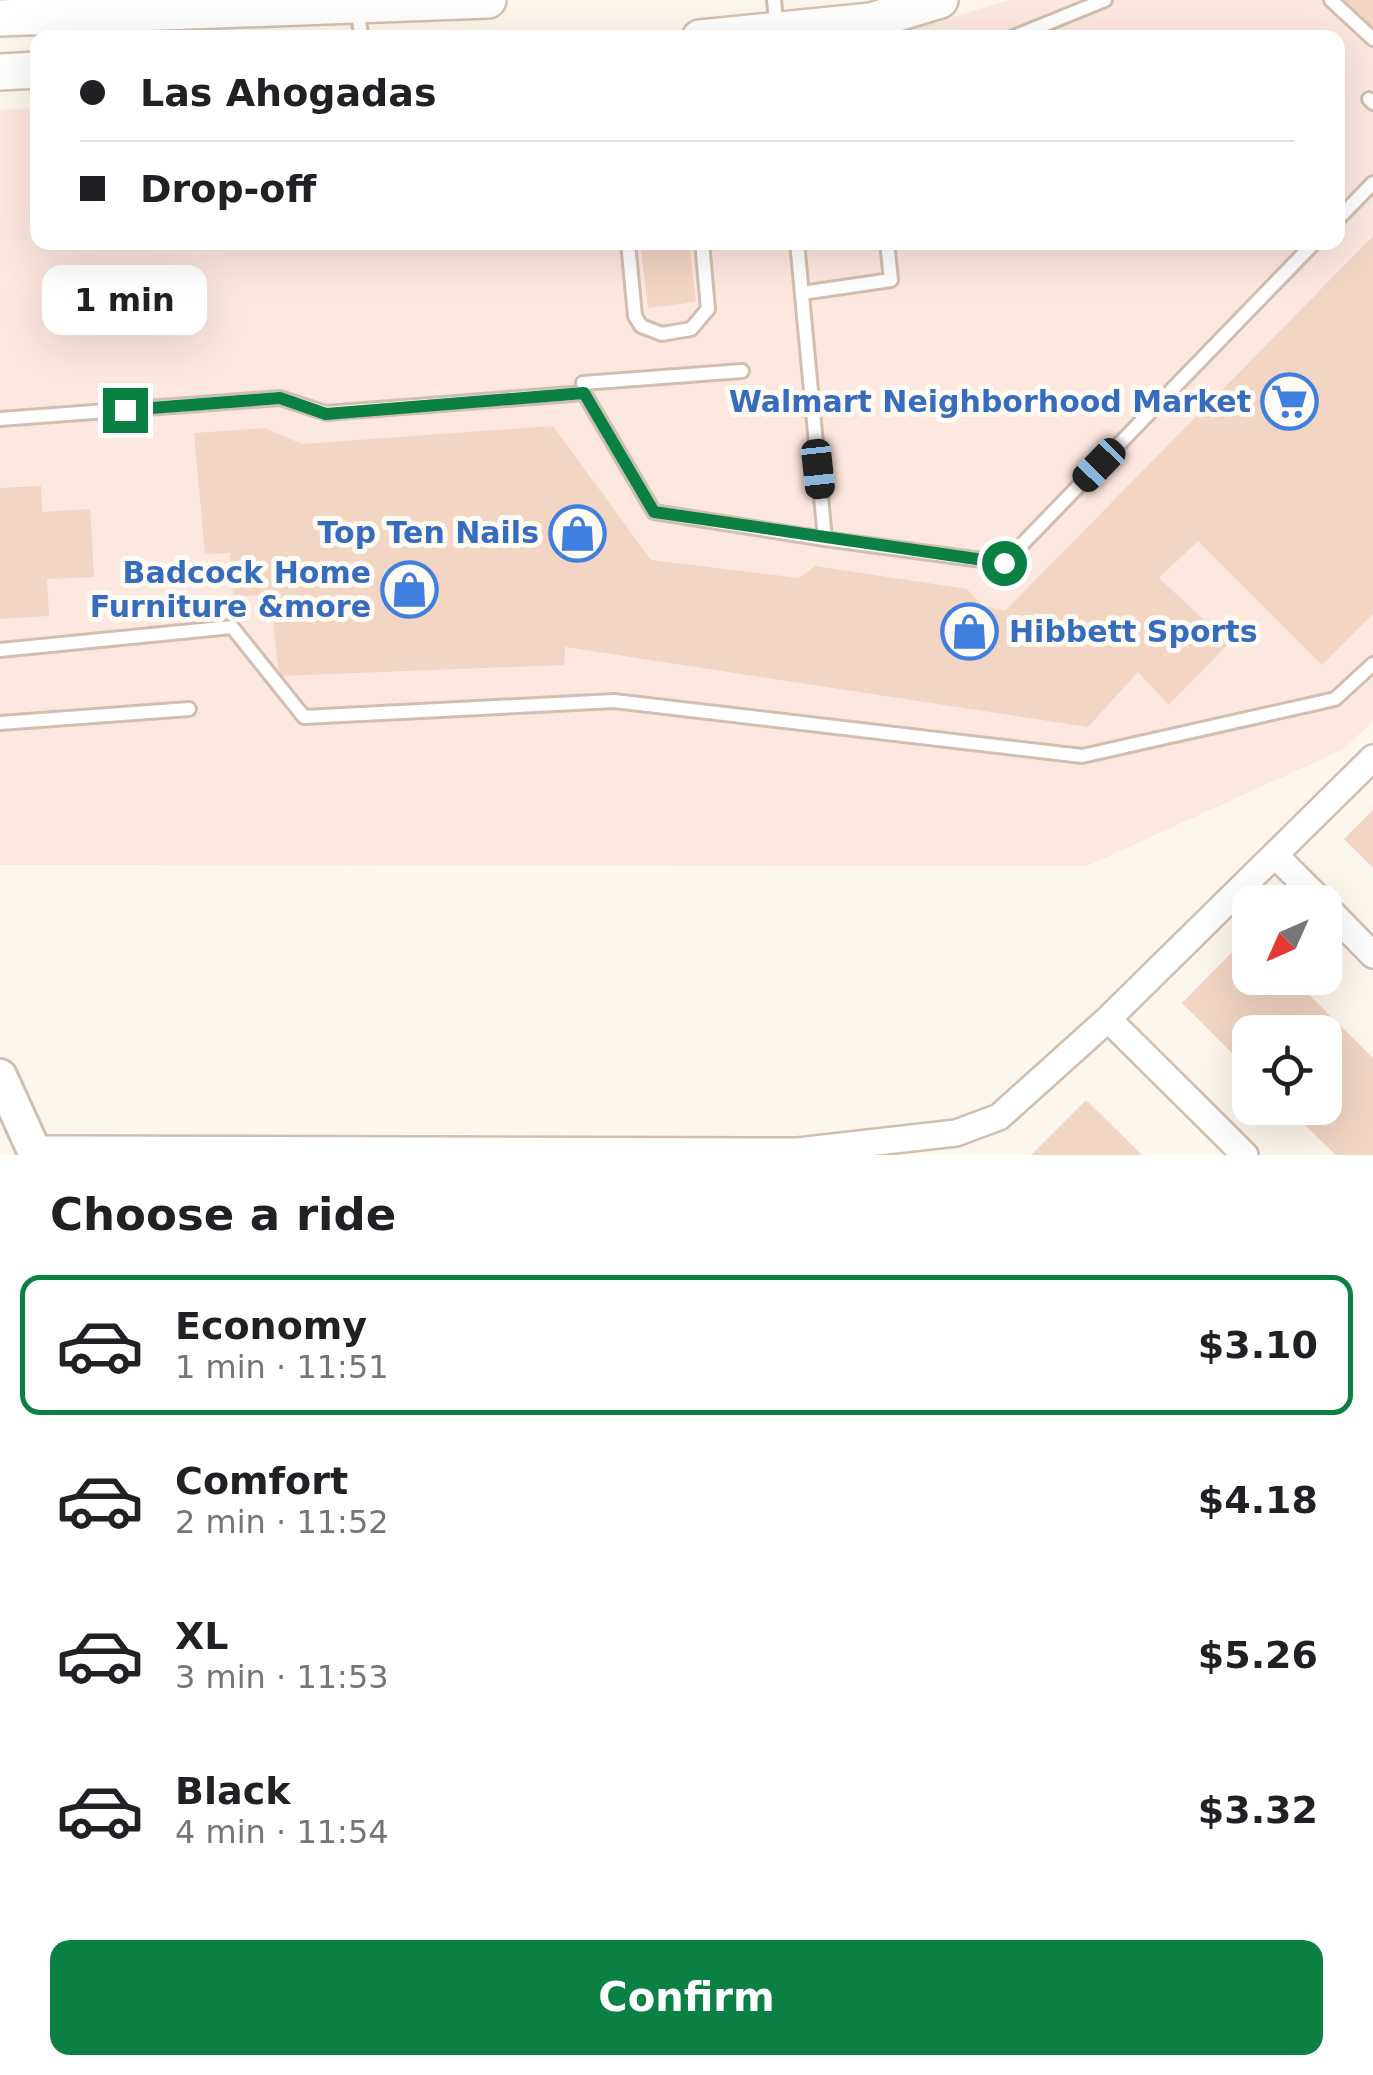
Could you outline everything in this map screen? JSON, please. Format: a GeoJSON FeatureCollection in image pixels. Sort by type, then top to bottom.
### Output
{"type":"FeatureCollection","features":[{"type":"Feature","properties":{"kind":"main road"},"geometry":{"type":"LineString","coordinates":[[15,12],[253,4],[358,14],[444,1],[488,0]]}},
{"type":"Feature","properties":{"kind":"main road"},"geometry":{"type":"LineString","coordinates":[[738,30],[776,22],[871,21],[940,0]]}},
{"type":"Feature","properties":{"kind":"main road"},"geometry":{"type":"LineString","coordinates":[[0,72],[30,70]]}},
{"type":"Feature","properties":{"kind":"street"},"geometry":{"type":"LineString","coordinates":[[0,1076],[36,1152],[798,1151],[951,1145],[999,1117],[1108,1019],[1373,758]]}},
{"type":"Feature","properties":{"kind":"street"},"geometry":{"type":"LineString","coordinates":[[1275,854],[1305,885]]}},
{"type":"Feature","properties":{"kind":"street"},"geometry":{"type":"LineString","coordinates":[[1342,922],[1373,954]]}},
{"type":"Feature","properties":{"kind":"street"},"geometry":{"type":"LineString","coordinates":[[1108,1019],[1245,1155]]}},
{"type":"Feature","properties":{"kind":"lane"},"geometry":{"type":"LineString","coordinates":[[1031,30],[1105,0]]}},
{"type":"Feature","properties":{"kind":"lane"},"geometry":{"type":"LineString","coordinates":[[1331,0],[1373,39]]}},
{"type":"Feature","properties":{"kind":"lane"},"geometry":{"type":"LineString","coordinates":[[1345,212],[1373,182]]}},
{"type":"Feature","properties":{"kind":"lane"},"geometry":{"type":"LineString","coordinates":[[629,250],[635,316],[650,332],[662,334],[691,329],[708,309],[703,250]]}},
{"type":"Feature","properties":{"kind":"lane"},"geometry":{"type":"LineString","coordinates":[[798,250],[825,540]]}},
{"type":"Feature","properties":{"kind":"lane"},"geometry":{"type":"LineString","coordinates":[[802,293],[891,280],[887,250]]}},
{"type":"Feature","properties":{"kind":"lane"},"geometry":{"type":"LineString","coordinates":[[0,419],[280,398],[326,414],[584,393],[654,512],[825,540],[1004,563],[1307,250]]}},
{"type":"Feature","properties":{"kind":"lane"},"geometry":{"type":"LineString","coordinates":[[583,382],[742,370]]}},
{"type":"Feature","properties":{"kind":"lane"},"geometry":{"type":"LineString","coordinates":[[0,650],[232,628],[304,717],[614,702],[1082,756],[1335,699],[1373,664]]}},
{"type":"Feature","properties":{"kind":"lane"},"geometry":{"type":"LineString","coordinates":[[0,724],[189,709]]}},
{"type":"Feature","properties":{"kind":"shaded area"},"geometry":{"type":"Polygon","coordinates":[[[1009,0],[1373,0],[1373,721],[1344,749],[1087,866],[0,865],[0,110],[30,108],[30,250],[1345,250],[1345,30],[908,30],[1009,0]]]}},
{"type":"Feature","properties":{"kind":"building"},"geometry":{"type":"Polygon","coordinates":[[[1333,0],[1373,0],[1373,25],[1369,29],[1333,0]]]}},
{"type":"Feature","properties":{"kind":"building"},"geometry":{"type":"Polygon","coordinates":[[[1373,236],[1373,614],[1322,665],[1198,541],[1159,578],[1229,643],[1169,705],[1138,672],[1088,727],[565,647],[564,665],[279,676],[270,595],[233,596],[230,553],[205,554],[194,433],[265,428],[302,444],[553,426],[651,560],[799,578],[815,566],[967,589],[982,605],[1005,611],[1373,236]]]}},
{"type":"Feature","properties":{"kind":"building"},"geometry":{"type":"Polygon","coordinates":[[[641,250],[690,250],[696,302],[648,308],[641,250]]]}},
{"type":"Feature","properties":{"kind":"building"},"geometry":{"type":"Polygon","coordinates":[[[41,486],[42,512],[90,509],[94,577],[47,579],[49,616],[0,619],[0,488],[41,486]]]}},
{"type":"Feature","properties":{"kind":"building"},"geometry":{"type":"Polygon","coordinates":[[[1373,810],[1373,868],[1344,839],[1373,810]]]}},
{"type":"Feature","properties":{"kind":"building"},"geometry":{"type":"Polygon","coordinates":[[[1232,952],[1232,995],[1309,995],[1329,1015],[1232,1015],[1232,1053],[1182,1003],[1232,952]]]}},
{"type":"Feature","properties":{"kind":"building"},"geometry":{"type":"Polygon","coordinates":[[[1342,1027],[1373,1058],[1373,1155],[1336,1155],[1305,1125],[1342,1125],[1342,1027]]]}},
{"type":"Feature","properties":{"kind":"building"},"geometry":{"type":"Polygon","coordinates":[[[1086,1100],[1142,1155],[1031,1155],[1086,1100]]]}},
{"type":"Feature","properties":{"kind":"place","name":"Walmart Neighborhood Market"},"geometry":{"type":"Point","coordinates":[1290,402]}},
{"type":"Feature","properties":{"kind":"place","name":"Top Ten Nails"},"geometry":{"type":"Point","coordinates":[578,533]}},
{"type":"Feature","properties":{"kind":"place","name":"Badcock Home Furniture &more"},"geometry":{"type":"Point","coordinates":[410,590]}},
{"type":"Feature","properties":{"kind":"place","name":"Hibbett Sports"},"geometry":{"type":"Point","coordinates":[970,632]}},
{"type":"Feature","properties":{"kind":"route"},"geometry":{"type":"LineString","coordinates":[[125,410],[280,398],[326,414],[584,393],[654,512],[825,540],[1004,563]]}}]}
